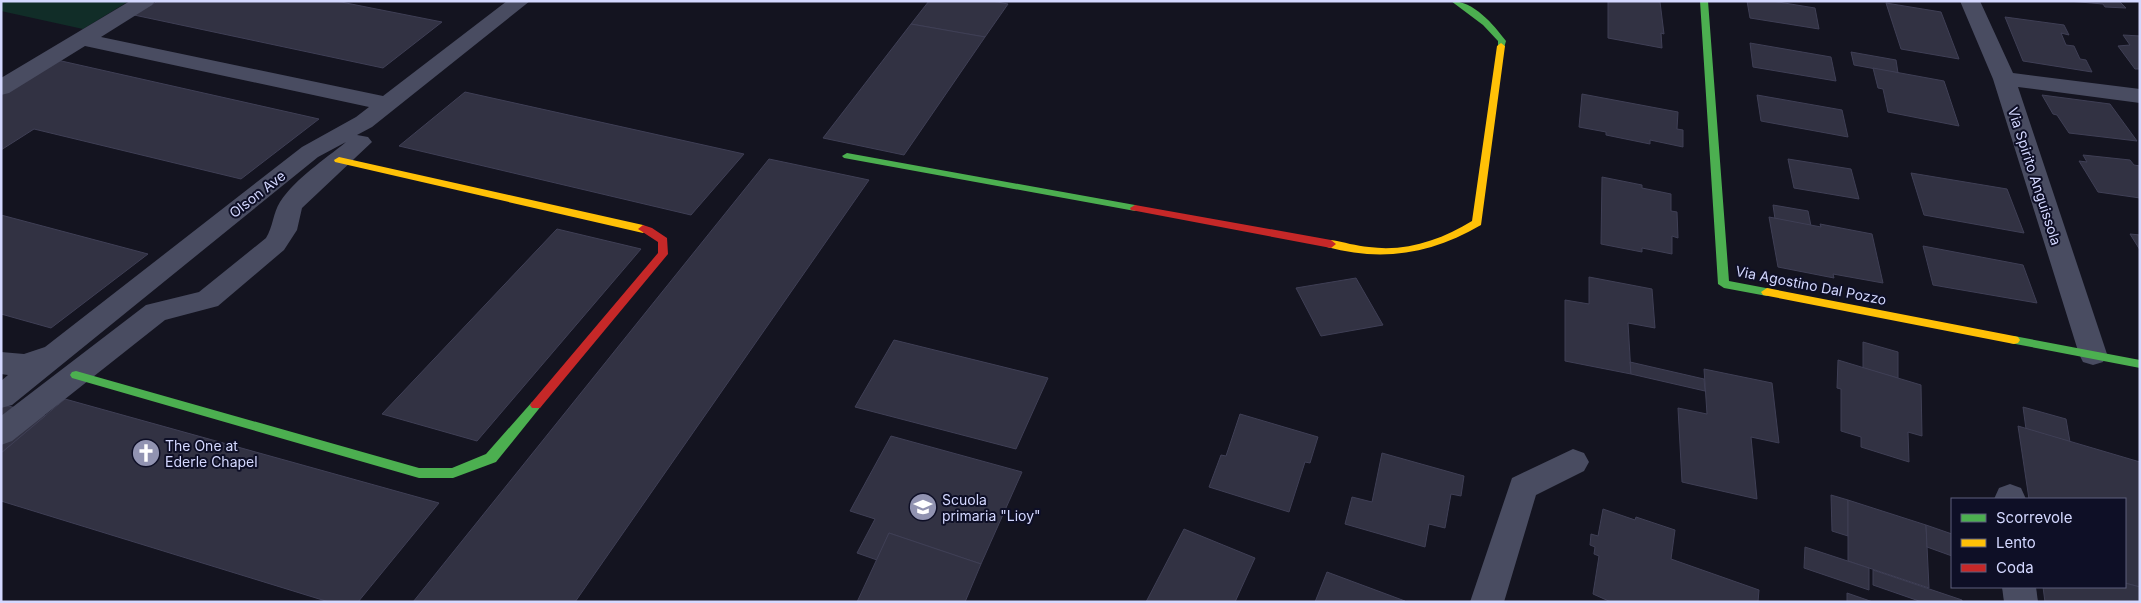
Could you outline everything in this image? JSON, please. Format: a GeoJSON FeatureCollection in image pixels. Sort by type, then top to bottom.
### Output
{"type":"FeatureCollection","features":[{"type":"Feature","properties":{"kind":"street"},"geometry":{"type":"LineString","coordinates":[[1,88],[145,1]]}},
{"type":"Feature","properties":{"kind":"street","name":"Olson Ave"},"geometry":{"type":"LineString","coordinates":[[1,397],[310,152],[364,122],[520,1]]}},
{"type":"Feature","properties":{"kind":"street"},"geometry":{"type":"LineString","coordinates":[[847,156],[1371,251],[1434,246],[1460,235],[1477,223],[1502,41],[1487,22],[1455,1]]}},
{"type":"Feature","properties":{"kind":"street","name":"Via Agostino Dal Pozzo"},"geometry":{"type":"LineString","coordinates":[[1704,1],[1724,284],[2140,364]]}},
{"type":"Feature","properties":{"kind":"street","name":"Via Spirito Anguissola"},"geometry":{"type":"LineString","coordinates":[[1970,1],[2004,79],[2093,354]]}},
{"type":"Feature","properties":{"kind":"street"},"geometry":{"type":"LineString","coordinates":[[82,40],[387,104]]}},
{"type":"Feature","properties":{"kind":"street"},"geometry":{"type":"LineString","coordinates":[[2004,79],[2140,96]]}},
{"type":"Feature","properties":{"kind":"street"},"geometry":{"type":"LineString","coordinates":[[1,433],[156,312],[208,299],[275,244],[284,230],[290,206],[301,193],[362,140],[364,122]]}},
{"type":"Feature","properties":{"kind":"street"},"geometry":{"type":"LineString","coordinates":[[76,375],[419,473],[453,473],[491,458],[663,254],[663,241],[648,230],[339,160]]}},
{"type":"Feature","properties":{"kind":"street"},"geometry":{"type":"LineString","coordinates":[[1,364],[9,366],[32,364],[61,350]]}},
{"type":"Feature","properties":{"kind":"street"},"geometry":{"type":"LineString","coordinates":[[1487,602],[1523,487],[1573,462]]}},
{"type":"Feature","properties":{"kind":"street"},"geometry":{"type":"LineString","coordinates":[[2019,588],[2021,602]]}},
{"type":"Feature","properties":{"kind":"green space"},"geometry":{"type":"Polygon","coordinates":[[[1,1],[129,1],[83,29],[1,11],[1,1]]]}},
{"type":"Feature","properties":{"kind":"building"},"geometry":{"type":"Polygon","coordinates":[[[158,1],[336,1],[442,22],[383,68],[134,15],[158,1]]]}},
{"type":"Feature","properties":{"kind":"building"},"geometry":{"type":"Polygon","coordinates":[[[929,1],[992,1],[1008,4],[985,37],[911,24],[929,1]]]}},
{"type":"Feature","properties":{"kind":"building"},"geometry":{"type":"Polygon","coordinates":[[[1608,1],[1660,2],[1664,34],[1661,33],[1662,48],[1608,38],[1608,1]]]}},
{"type":"Feature","properties":{"kind":"building"},"geometry":{"type":"Polygon","coordinates":[[[1747,1],[1772,1],[1815,8],[1819,29],[1750,18],[1747,1]]]}},
{"type":"Feature","properties":{"kind":"building"},"geometry":{"type":"Polygon","coordinates":[[[2068,1],[2119,1],[2126,8],[2105,7],[2103,4],[2068,1]]]}},
{"type":"Feature","properties":{"kind":"building"},"geometry":{"type":"Polygon","coordinates":[[[1886,3],[1941,12],[1959,59],[1901,49],[1886,3]]]}},
{"type":"Feature","properties":{"kind":"building"},"geometry":{"type":"Polygon","coordinates":[[[2005,17],[2064,25],[2069,35],[2061,33],[2066,45],[2074,46],[2080,59],[2086,60],[2092,72],[2023,61],[2005,17]]]}},
{"type":"Feature","properties":{"kind":"building"},"geometry":{"type":"Polygon","coordinates":[[[911,24],[985,37],[904,155],[823,138],[911,24]]]}},
{"type":"Feature","properties":{"kind":"building"},"geometry":{"type":"Polygon","coordinates":[[[2123,35],[2140,36],[2140,69],[2135,69],[2118,46],[2130,45],[2123,35]]]}},
{"type":"Feature","properties":{"kind":"building"},"geometry":{"type":"Polygon","coordinates":[[[1750,43],[1831,57],[1836,81],[1753,67],[1750,43]]]}},
{"type":"Feature","properties":{"kind":"building"},"geometry":{"type":"Polygon","coordinates":[[[1851,52],[1896,60],[1898,73],[1854,65],[1851,52]]]}},
{"type":"Feature","properties":{"kind":"building"},"geometry":{"type":"Polygon","coordinates":[[[57,60],[319,119],[241,179],[34,129],[1,150],[1,94],[57,60]]]}},
{"type":"Feature","properties":{"kind":"building"},"geometry":{"type":"Polygon","coordinates":[[[1873,68],[1944,81],[1959,126],[1888,112],[1883,89],[1878,88],[1873,68]]]}},
{"type":"Feature","properties":{"kind":"building"},"geometry":{"type":"Polygon","coordinates":[[[465,92],[744,154],[691,215],[399,146],[465,92]]]}},
{"type":"Feature","properties":{"kind":"building"},"geometry":{"type":"Polygon","coordinates":[[[1582,94],[1678,112],[1677,129],[1683,130],[1683,147],[1650,140],[1650,144],[1579,127],[1582,94]]]}},
{"type":"Feature","properties":{"kind":"building"},"geometry":{"type":"Polygon","coordinates":[[[1757,95],[1842,110],[1848,137],[1761,121],[1757,95]]]}},
{"type":"Feature","properties":{"kind":"building"},"geometry":{"type":"Polygon","coordinates":[[[2042,95],[2110,104],[2137,141],[2069,133],[2057,115],[2053,114],[2042,95]]]}},
{"type":"Feature","properties":{"kind":"building"},"geometry":{"type":"Polygon","coordinates":[[[2083,155],[2130,160],[2134,165],[2140,166],[2140,198],[2098,192],[2079,161],[2087,162],[2083,155]]]}},
{"type":"Feature","properties":{"kind":"building"},"geometry":{"type":"Polygon","coordinates":[[[769,159],[869,180],[575,602],[413,602],[769,159]]]}},
{"type":"Feature","properties":{"kind":"building"},"geometry":{"type":"Polygon","coordinates":[[[1788,159],[1851,169],[1859,199],[1794,188],[1788,159]]]}},
{"type":"Feature","properties":{"kind":"building"},"geometry":{"type":"Polygon","coordinates":[[[1911,173],[2007,189],[2024,233],[1924,215],[1911,173]]]}},
{"type":"Feature","properties":{"kind":"building"},"geometry":{"type":"Polygon","coordinates":[[[1602,177],[1642,185],[1642,188],[1671,194],[1671,211],[1677,212],[1678,238],[1672,236],[1672,254],[1642,248],[1642,252],[1601,244],[1602,177]]]}},
{"type":"Feature","properties":{"kind":"building"},"geometry":{"type":"Polygon","coordinates":[[[1773,205],[1808,211],[1811,226],[1775,219],[1773,205]]]}},
{"type":"Feature","properties":{"kind":"building"},"geometry":{"type":"Polygon","coordinates":[[[1,215],[148,254],[51,328],[1,314],[1,215]]]}},
{"type":"Feature","properties":{"kind":"building"},"geometry":{"type":"Polygon","coordinates":[[[1769,217],[1872,234],[1883,283],[1833,274],[1834,278],[1778,267],[1769,217]]]}},
{"type":"Feature","properties":{"kind":"building"},"geometry":{"type":"Polygon","coordinates":[[[557,229],[641,249],[477,441],[382,414],[557,229]]]}},
{"type":"Feature","properties":{"kind":"building"},"geometry":{"type":"Polygon","coordinates":[[[2130,234],[2140,235],[2140,250],[2130,234]]]}},
{"type":"Feature","properties":{"kind":"building"},"geometry":{"type":"Polygon","coordinates":[[[1923,246],[2023,265],[2037,303],[1933,285],[1923,246]]]}},
{"type":"Feature","properties":{"kind":"building"},"geometry":{"type":"Polygon","coordinates":[[[1589,277],[1652,289],[1655,328],[1628,323],[1631,374],[1565,361],[1565,300],[1589,304],[1589,277]]]}},
{"type":"Feature","properties":{"kind":"building"},"geometry":{"type":"Polygon","coordinates":[[[1356,278],[1383,325],[1321,336],[1296,288],[1356,278]]]}},
{"type":"Feature","properties":{"kind":"building"},"geometry":{"type":"Polygon","coordinates":[[[894,340],[1048,378],[1016,449],[855,407],[894,340]]]}},
{"type":"Feature","properties":{"kind":"building"},"geometry":{"type":"Polygon","coordinates":[[[1863,342],[1898,352],[1898,378],[1863,368],[1863,342]]]}},
{"type":"Feature","properties":{"kind":"building"},"geometry":{"type":"Polygon","coordinates":[[[1838,360],[1921,385],[1922,436],[1908,432],[1909,462],[1861,447],[1861,437],[1841,431],[1841,389],[1837,388],[1838,360]]]}},
{"type":"Feature","properties":{"kind":"building"},"geometry":{"type":"Polygon","coordinates":[[[1630,362],[1704,379],[1705,391],[1631,374],[1630,362]]]}},
{"type":"Feature","properties":{"kind":"building"},"geometry":{"type":"Polygon","coordinates":[[[1704,369],[1772,383],[1779,443],[1751,437],[1757,499],[1682,482],[1678,408],[1707,414],[1704,369]]]}},
{"type":"Feature","properties":{"kind":"building"},"geometry":{"type":"Polygon","coordinates":[[[65,399],[439,503],[358,602],[329,602],[1,501],[1,453],[65,399]]]}},
{"type":"Feature","properties":{"kind":"building"},"geometry":{"type":"Polygon","coordinates":[[[1,404],[45,416],[1,453],[1,404]]]}},
{"type":"Feature","properties":{"kind":"building"},"geometry":{"type":"Polygon","coordinates":[[[2023,407],[2066,419],[2070,442],[2026,429],[2023,407]]]}},
{"type":"Feature","properties":{"kind":"building"},"geometry":{"type":"Polygon","coordinates":[[[1240,414],[1318,437],[1310,463],[1305,462],[1289,512],[1209,487],[1221,455],[1226,456],[1240,414]]]}},
{"type":"Feature","properties":{"kind":"building"},"geometry":{"type":"Polygon","coordinates":[[[2018,426],[2140,462],[2140,587],[2126,583],[2126,498],[2029,498],[2018,426]]]}},
{"type":"Feature","properties":{"kind":"building"},"geometry":{"type":"Polygon","coordinates":[[[891,436],[1022,472],[981,564],[889,533],[877,560],[857,553],[875,519],[850,511],[891,436]]]}},
{"type":"Feature","properties":{"kind":"building"},"geometry":{"type":"Polygon","coordinates":[[[1382,453],[1464,476],[1461,496],[1451,494],[1445,528],[1429,524],[1425,547],[1345,524],[1352,497],[1372,502],[1382,453]]]}},
{"type":"Feature","properties":{"kind":"building"},"geometry":{"type":"Polygon","coordinates":[[[1831,495],[1848,500],[1848,536],[1832,531],[1831,495]]]}},
{"type":"Feature","properties":{"kind":"building"},"geometry":{"type":"Polygon","coordinates":[[[1848,500],[1926,525],[1929,588],[1848,561],[1848,500]]]}},
{"type":"Feature","properties":{"kind":"building"},"geometry":{"type":"Polygon","coordinates":[[[1603,509],[1635,520],[1636,517],[1675,530],[1671,559],[1759,590],[1758,602],[1611,602],[1593,594],[1599,556],[1594,554],[1595,547],[1590,545],[1591,534],[1598,536],[1603,509]]]}},
{"type":"Feature","properties":{"kind":"building"},"geometry":{"type":"Polygon","coordinates":[[[1926,525],[1951,534],[1951,556],[1927,547],[1926,525]]]}},
{"type":"Feature","properties":{"kind":"building"},"geometry":{"type":"Polygon","coordinates":[[[1184,529],[1255,558],[1235,602],[1146,602],[1184,529]]]}},
{"type":"Feature","properties":{"kind":"building"},"geometry":{"type":"Polygon","coordinates":[[[889,533],[981,564],[965,602],[857,602],[889,533]]]}},
{"type":"Feature","properties":{"kind":"building"},"geometry":{"type":"Polygon","coordinates":[[[1805,547],[1869,568],[1869,590],[1804,568],[1805,547]]]}},
{"type":"Feature","properties":{"kind":"building"},"geometry":{"type":"Polygon","coordinates":[[[1873,570],[1962,600],[1962,602],[1922,602],[1873,585],[1873,570]]]}},
{"type":"Feature","properties":{"kind":"building"},"geometry":{"type":"Polygon","coordinates":[[[1327,572],[1405,601],[1405,602],[1315,602],[1327,572]]]}},
{"type":"Feature","properties":{"kind":"building"},"geometry":{"type":"Polygon","coordinates":[[[2126,583],[2140,587],[2140,602],[2045,602],[2043,588],[2126,588],[2126,583]]]}},
{"type":"Feature","properties":{"kind":"building"},"geometry":{"type":"Polygon","coordinates":[[[1847,593],[1873,602],[1847,602],[1847,593]]]}},
{"type":"Feature","properties":{"kind":"traffic: fast"},"geometry":{"type":"LineString","coordinates":[[1455,1],[1469,9],[1492,29],[1502,41],[1501,46]]}},
{"type":"Feature","properties":{"kind":"traffic: fast"},"geometry":{"type":"LineString","coordinates":[[1704,1],[1724,284],[1767,292]]}},
{"type":"Feature","properties":{"kind":"traffic: fast"},"geometry":{"type":"LineString","coordinates":[[847,156],[1135,208]]}},
{"type":"Feature","properties":{"kind":"traffic: fast"},"geometry":{"type":"LineString","coordinates":[[2014,340],[2140,364]]}},
{"type":"Feature","properties":{"kind":"traffic: fast"},"geometry":{"type":"LineString","coordinates":[[76,375],[419,473],[453,473],[491,458],[536,405]]}},
{"type":"Feature","properties":{"kind":"traffic: slow"},"geometry":{"type":"LineString","coordinates":[[1331,244],[1384,252],[1412,249],[1439,242],[1477,223],[1501,46]]}},
{"type":"Feature","properties":{"kind":"traffic: slow"},"geometry":{"type":"LineString","coordinates":[[339,160],[643,229]]}},
{"type":"Feature","properties":{"kind":"traffic: slow"},"geometry":{"type":"LineString","coordinates":[[1767,292],[2014,340]]}},
{"type":"Feature","properties":{"kind":"traffic: jam"},"geometry":{"type":"LineString","coordinates":[[1135,208],[1331,244]]}},
{"type":"Feature","properties":{"kind":"traffic: jam"},"geometry":{"type":"LineString","coordinates":[[536,405],[663,254],[663,241],[648,230],[643,229]]}},
{"type":"Feature","properties":{"kind":"place","name":"The One at Ederle Chapel"},"geometry":{"type":"Point","coordinates":[146,453]}},
{"type":"Feature","properties":{"kind":"place","name":"Scuola primaria \"Lioy\""},"geometry":{"type":"Point","coordinates":[923,507]}}]}
